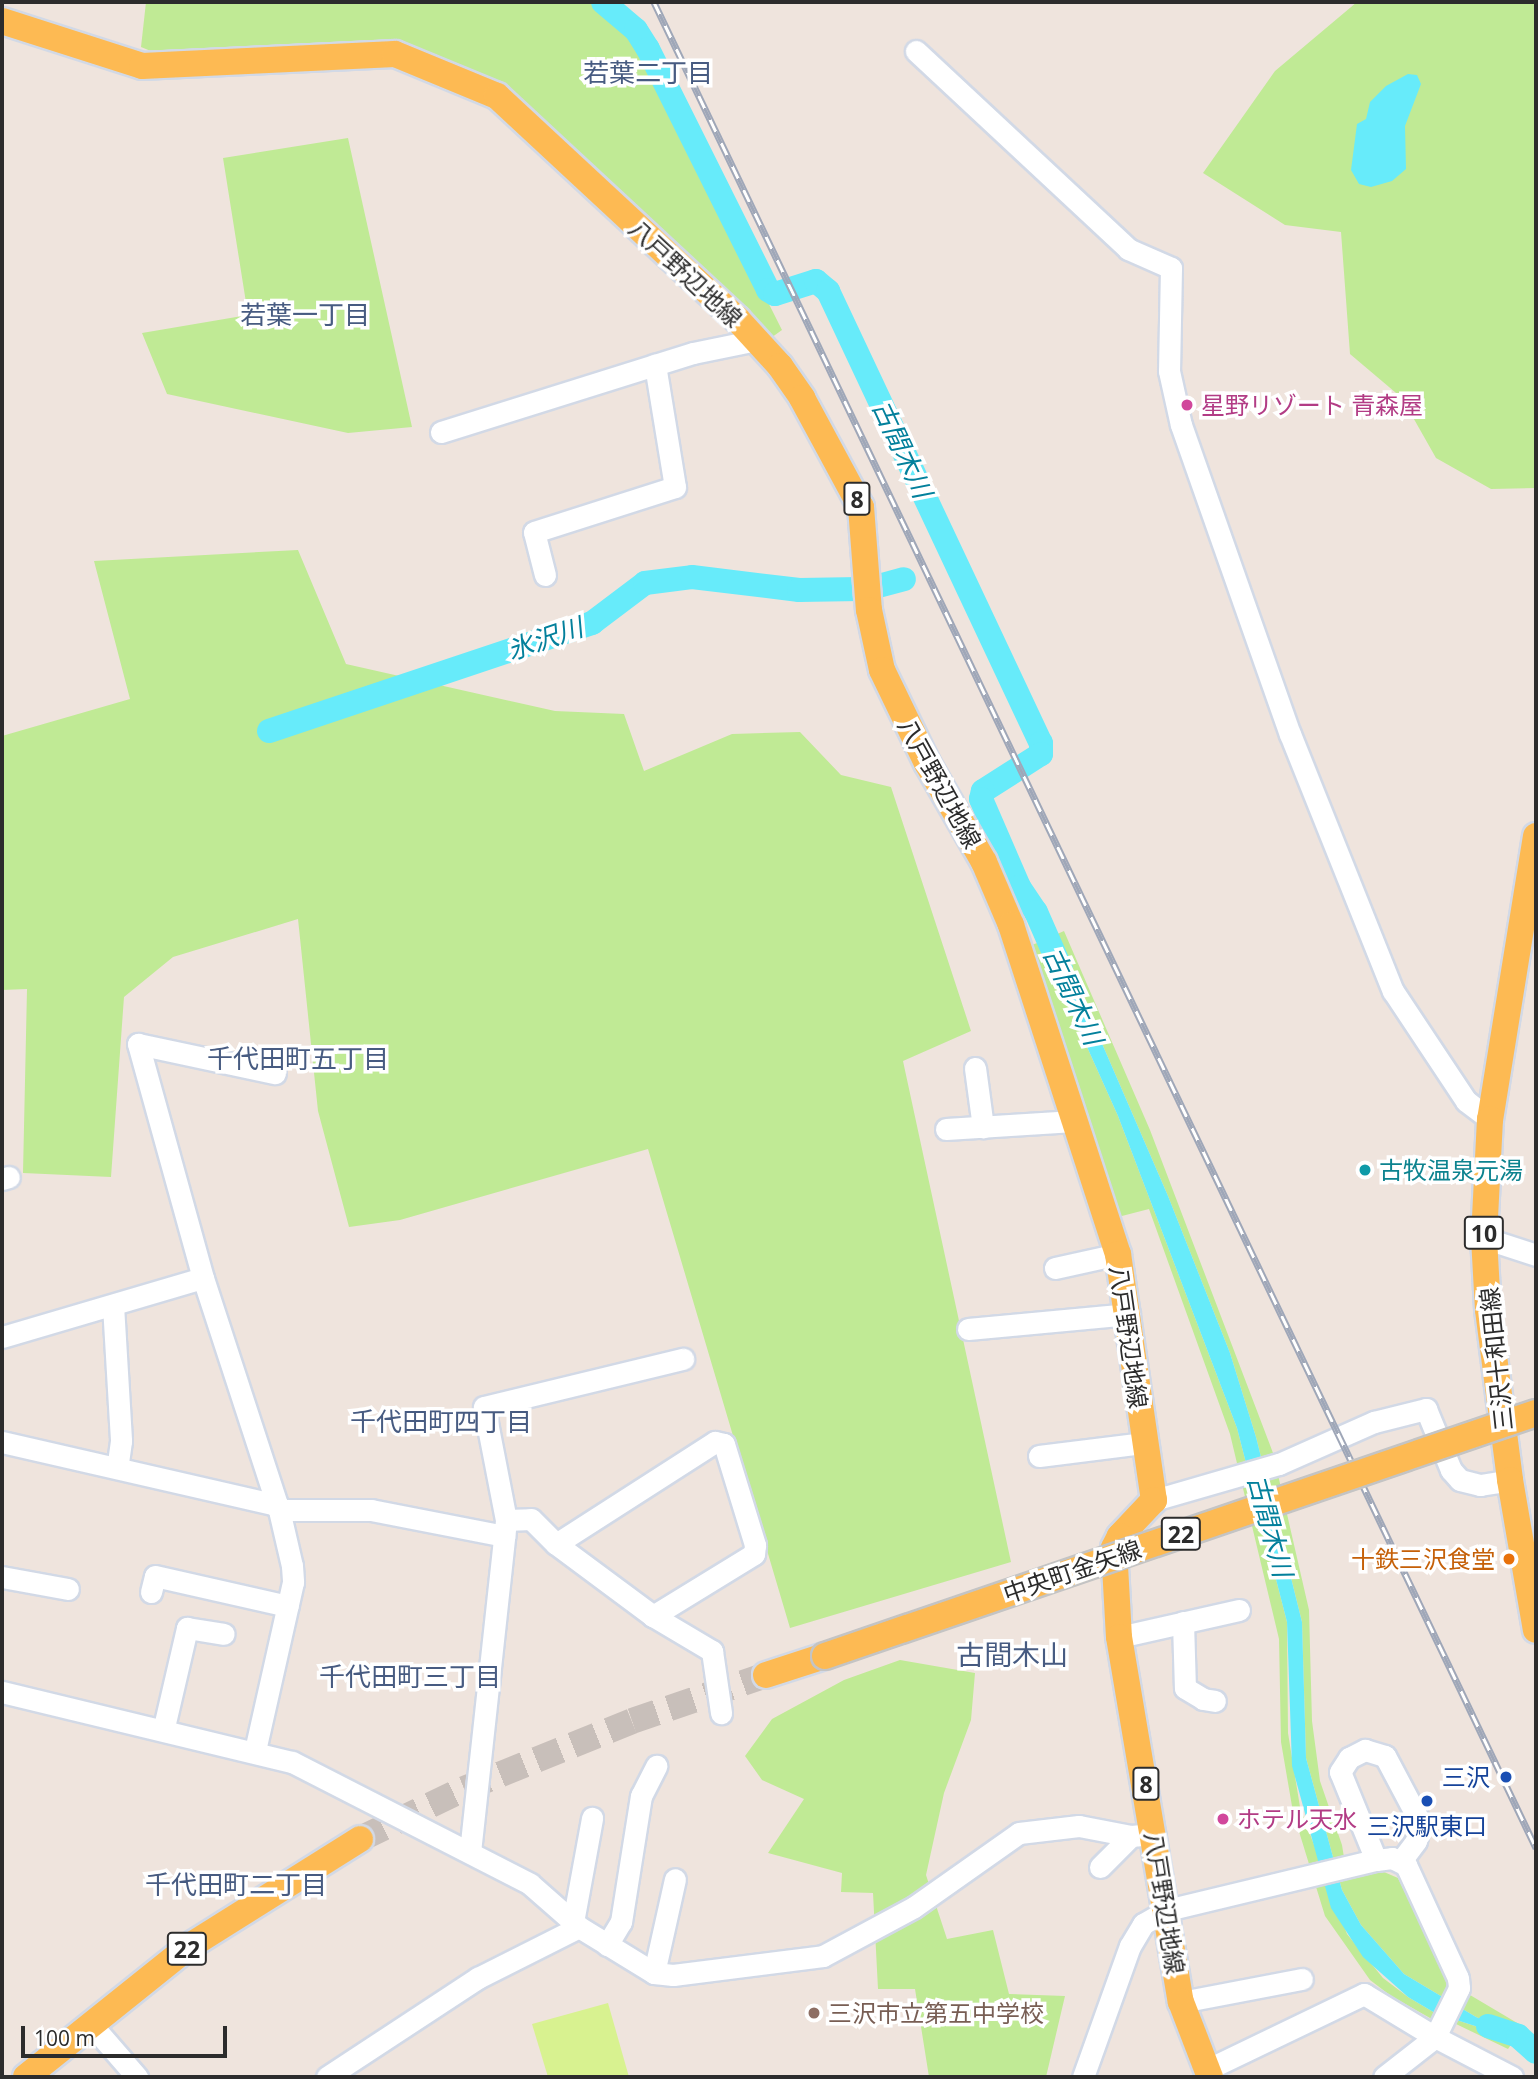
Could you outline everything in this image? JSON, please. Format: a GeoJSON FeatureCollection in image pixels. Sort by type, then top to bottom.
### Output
{"type":"FeatureCollection","features":[{"type":"Feature","properties":{"kind":"main road","name":"八戸野辺地線"},"geometry":{"type":"LineString","coordinates":[[2,21],[142,66],[395,54],[497,96],[757,340],[802,398],[861,508],[869,610],[882,670],[927,764],[984,862],[1011,925],[1118,1254],[1129,1314],[1128,1344],[1154,1500],[1119,1535],[1114,1548],[1119,1637],[1142,1835],[1167,1910],[1181,2002],[1208,2073]]}},
{"type":"Feature","properties":{"kind":"main road","name":"三沢十和田線"},"geometry":{"type":"LineString","coordinates":[[1536,836],[1490,1119],[1485,1238],[1489,1310],[1510,1480],[1536,1630]]}},
{"type":"Feature","properties":{"kind":"main road","name":"中央町金矢線"},"geometry":{"type":"LineString","coordinates":[[766,1675],[1536,1413]]}},
{"type":"Feature","properties":{"kind":"main road","name":"22"},"geometry":{"type":"LineString","coordinates":[[26,2077],[188,1947],[360,1839]]}},
{"type":"Feature","properties":{"kind":"street"},"geometry":{"type":"LineString","coordinates":[[916,51],[1128,249],[1171,268],[1169,370],[1181,425],[1286,723],[1393,991],[1466,1101],[1490,1119]]}},
{"type":"Feature","properties":{"kind":"street"},"geometry":{"type":"LineString","coordinates":[[441,432],[655,365],[757,340]]}},
{"type":"Feature","properties":{"kind":"street"},"geometry":{"type":"LineString","coordinates":[[545,575],[534,532],[675,486],[655,365]]}},
{"type":"Feature","properties":{"kind":"street"},"geometry":{"type":"LineString","coordinates":[[255,1750],[288,1606],[292,1566],[278,1508],[203,1278],[138,1044],[275,1073]]}},
{"type":"Feature","properties":{"kind":"street"},"geometry":{"type":"LineString","coordinates":[[975,1068],[983,1127]]}},
{"type":"Feature","properties":{"kind":"street"},"geometry":{"type":"LineString","coordinates":[[946,1129],[1074,1121]]}},
{"type":"Feature","properties":{"kind":"street"},"geometry":{"type":"LineString","coordinates":[[1485,1238],[1536,1255]]}},
{"type":"Feature","properties":{"kind":"street"},"geometry":{"type":"LineString","coordinates":[[1055,1268],[1118,1254]]}},
{"type":"Feature","properties":{"kind":"street"},"geometry":{"type":"LineString","coordinates":[[2,1337],[203,1278]]}},
{"type":"Feature","properties":{"kind":"street"},"geometry":{"type":"LineString","coordinates":[[113,1305],[121,1441],[117,1468]]}},
{"type":"Feature","properties":{"kind":"street"},"geometry":{"type":"LineString","coordinates":[[968,1329],[1129,1314]]}},
{"type":"Feature","properties":{"kind":"street"},"geometry":{"type":"LineString","coordinates":[[470,1852],[505,1528],[484,1408],[683,1359]]}},
{"type":"Feature","properties":{"kind":"street"},"geometry":{"type":"LineString","coordinates":[[1154,1500],[1279,1464],[1374,1422],[1426,1409],[1451,1470],[1460,1480],[1480,1485],[1510,1480]]}},
{"type":"Feature","properties":{"kind":"street"},"geometry":{"type":"LineString","coordinates":[[2,1442],[278,1508],[371,1510],[505,1528],[531,1519],[556,1544],[653,1616],[712,1651],[721,1713]]}},
{"type":"Feature","properties":{"kind":"street"},"geometry":{"type":"LineString","coordinates":[[556,1544],[715,1442],[724,1444],[755,1545],[754,1554],[653,1616]]}},
{"type":"Feature","properties":{"kind":"street"},"geometry":{"type":"LineString","coordinates":[[1039,1456],[1144,1443]]}},
{"type":"Feature","properties":{"kind":"street"},"geometry":{"type":"LineString","coordinates":[[151,1592],[155,1576],[288,1606]]}},
{"type":"Feature","properties":{"kind":"street"},"geometry":{"type":"LineString","coordinates":[[2,1577],[68,1588]]}},
{"type":"Feature","properties":{"kind":"street"},"geometry":{"type":"LineString","coordinates":[[1119,1637],[1239,1610]]}},
{"type":"Feature","properties":{"kind":"street"},"geometry":{"type":"LineString","coordinates":[[1183,1622],[1185,1688],[1203,1699],[1215,1700]]}},
{"type":"Feature","properties":{"kind":"street"},"geometry":{"type":"LineString","coordinates":[[164,1727],[187,1628],[224,1634]]}},
{"type":"Feature","properties":{"kind":"street"},"geometry":{"type":"LineString","coordinates":[[2,1692],[255,1750],[325,1777],[530,1884],[576,1924],[654,1973],[673,1975],[822,1956],[914,1906],[1019,1833],[1079,1826],[1142,1835]]}},
{"type":"Feature","properties":{"kind":"street"},"geometry":{"type":"LineString","coordinates":[[1376,1860],[1340,1772],[1349,1758],[1365,1750],[1385,1756],[1420,1822],[1416,1841],[1401,1861]]}},
{"type":"Feature","properties":{"kind":"street"},"geometry":{"type":"LineString","coordinates":[[607,1945],[621,1922],[641,1796],[656,1766]]}},
{"type":"Feature","properties":{"kind":"street"},"geometry":{"type":"LineString","coordinates":[[576,1924],[592,1818]]}},
{"type":"Feature","properties":{"kind":"street"},"geometry":{"type":"LineString","coordinates":[[1100,1867],[1142,1835]]}},
{"type":"Feature","properties":{"kind":"street"},"geometry":{"type":"LineString","coordinates":[[1083,2077],[1130,1946],[1143,1924],[1167,1910],[1376,1860],[1401,1861]]}},
{"type":"Feature","properties":{"kind":"street"},"geometry":{"type":"LineString","coordinates":[[1384,2077],[1437,2033],[1459,1988],[1451,1960],[1401,1861]]}},
{"type":"Feature","properties":{"kind":"street"},"geometry":{"type":"LineString","coordinates":[[654,1973],[676,1879]]}},
{"type":"Feature","properties":{"kind":"street"},"geometry":{"type":"LineString","coordinates":[[327,2077],[478,1978],[576,1924]]}},
{"type":"Feature","properties":{"kind":"street"},"geometry":{"type":"LineString","coordinates":[[1181,2002],[1302,1979]]}},
{"type":"Feature","properties":{"kind":"street"},"geometry":{"type":"LineString","coordinates":[[1208,2073],[1364,1994],[1512,2077]]}},
{"type":"Feature","properties":{"kind":"street"},"geometry":{"type":"LineString","coordinates":[[90,2023],[137,2077]]}},
{"type":"Feature","properties":{"kind":"green space"},"geometry":{"type":"Polygon","coordinates":[[[146,2],[617,2],[782,330],[768,340],[504,90],[395,47],[175,61],[141,47],[146,2]]]}},
{"type":"Feature","properties":{"kind":"green space"},"geometry":{"type":"Polygon","coordinates":[[[1357,2],[1536,2],[1536,488],[1491,489],[1436,458],[1402,398],[1350,354],[1341,232],[1285,225],[1203,173],[1275,71],[1357,2]]]}},
{"type":"Feature","properties":{"kind":"green space"},"geometry":{"type":"Polygon","coordinates":[[[348,138],[412,427],[348,433],[167,394],[142,333],[248,315],[223,158],[348,138]]]}},
{"type":"Feature","properties":{"kind":"green space"},"geometry":{"type":"Polygon","coordinates":[[[298,550],[346,664],[555,711],[624,714],[644,771],[732,734],[800,732],[841,775],[891,787],[971,1031],[903,1061],[1011,1562],[790,1628],[648,1149],[400,1220],[349,1227],[318,1111],[298,919],[173,957],[124,997],[111,1177],[23,1173],[27,989],[2,990],[2,736],[130,699],[94,561],[298,550]]]}},
{"type":"Feature","properties":{"kind":"green space"},"geometry":{"type":"Polygon","coordinates":[[[1064,931],[1150,1130],[1273,1453],[1309,1610],[1312,1721],[1320,1781],[1342,1845],[1347,1876],[1384,1872],[1398,1878],[1448,1980],[1446,1988],[1470,1995],[1524,2027],[1519,2035],[1476,2017],[1404,1974],[1361,1925],[1342,1890],[1306,1758],[1302,1622],[1256,1437],[1230,1353],[1168,1196],[1055,935],[1064,931]]]}},
{"type":"Feature","properties":{"kind":"green space"},"geometry":{"type":"Polygon","coordinates":[[[1040,942],[1118,1116],[1237,1428],[1287,1622],[1288,1733],[1300,1807],[1347,1934],[1383,1978],[1408,1997],[1435,2013],[1515,2039],[1508,2049],[1456,2024],[1430,2018],[1391,1996],[1370,1980],[1325,1916],[1293,1812],[1281,1742],[1279,1639],[1230,1434],[1149,1209],[1118,1217],[1029,946],[1040,942]]]}},
{"type":"Feature","properties":{"kind":"green space"},"geometry":{"type":"Polygon","coordinates":[[[900,1660],[975,1673],[971,1720],[944,1793],[926,1875],[947,1939],[993,1930],[1009,1994],[1065,1996],[1046,2077],[929,2077],[915,1989],[878,1989],[873,1893],[841,1892],[842,1873],[768,1853],[804,1799],[762,1780],[745,1756],[772,1719],[844,1680],[900,1660]]]}},
{"type":"Feature","properties":{"kind":"green space"},"geometry":{"type":"Polygon","coordinates":[[[608,2003],[629,2077],[548,2077],[532,2024],[608,2003]]]}},
{"type":"Feature","properties":{"kind":"water"},"geometry":{"type":"Polygon","coordinates":[[[1408,74],[1417,75],[1421,84],[1405,126],[1406,169],[1392,181],[1371,187],[1359,184],[1351,170],[1357,124],[1366,119],[1370,102],[1386,86],[1408,74]]]}},
{"type":"Feature","properties":{"kind":"water"},"geometry":{"type":"Polygon","coordinates":[[[1055,935],[1168,1196],[1230,1353],[1256,1437],[1302,1622],[1306,1758],[1342,1890],[1361,1925],[1404,1974],[1476,2017],[1519,2035],[1515,2039],[1435,2013],[1408,1997],[1363,1957],[1331,1908],[1292,1766],[1287,1622],[1237,1428],[1118,1116],[1040,942],[1055,935]]]}},
{"type":"Feature","properties":{"kind":"waterway","name":"古間木川"},"geometry":{"type":"LineString","coordinates":[[603,2],[636,30],[648,49],[768,290],[775,294],[816,281],[828,291],[1041,743],[1041,754],[983,791],[981,799],[1019,887],[1036,912],[1061,969]]}},
{"type":"Feature","properties":{"kind":"waterway","name":"氷沢川"},"geometry":{"type":"LineString","coordinates":[[269,731],[592,623],[645,583],[692,577],[799,590],[860,589]]}},
{"type":"Feature","properties":{"kind":"waterway","name":"氷沢川"},"geometry":{"type":"LineString","coordinates":[[871,588],[904,579]]}},
{"type":"Feature","properties":{"kind":"waterway","name":"古間木川"},"geometry":{"type":"LineString","coordinates":[[1488,2026],[1518,2036],[1536,2052]]}},
{"type":"Feature","properties":{"kind":"tunnel"},"geometry":{"type":"LineString","coordinates":[[360,1839],[464,1789],[632,1721],[766,1675]]}},
{"type":"Feature","properties":{"kind":"railway"},"geometry":{"type":"LineString","coordinates":[[654,2],[1536,1848]]}},
{"type":"Feature","properties":{"kind":"place","name":"星野リゾート 青森屋"},"geometry":{"type":"Point","coordinates":[1187,405]}},
{"type":"Feature","properties":{"kind":"place","name":"古牧温泉元湯"},"geometry":{"type":"Point","coordinates":[1365,1170]}},
{"type":"Feature","properties":{"kind":"place","name":"十鉄三沢食堂"},"geometry":{"type":"Point","coordinates":[1509,1559]}},
{"type":"Feature","properties":{"kind":"place","name":"三沢"},"geometry":{"type":"Point","coordinates":[1506,1777]}},
{"type":"Feature","properties":{"kind":"place","name":"三沢駅東口"},"geometry":{"type":"Point","coordinates":[1427,1801]}},
{"type":"Feature","properties":{"kind":"place","name":"ホテル天水"},"geometry":{"type":"Point","coordinates":[1223,1819]}},
{"type":"Feature","properties":{"kind":"place","name":"三沢市立第五中学校"},"geometry":{"type":"Point","coordinates":[814,2013]}},
{"type":"Feature","properties":{"kind":"district","name":"若葉二丁目"},"geometry":{"type":"Point","coordinates":[648,73]}},
{"type":"Feature","properties":{"kind":"district","name":"若葉一丁目"},"geometry":{"type":"Point","coordinates":[305,315]}},
{"type":"Feature","properties":{"kind":"district","name":"千代田町五丁目"},"geometry":{"type":"Point","coordinates":[298,1059]}},
{"type":"Feature","properties":{"kind":"district","name":"千代田町四丁目"},"geometry":{"type":"Point","coordinates":[441,1422]}},
{"type":"Feature","properties":{"kind":"district","name":"古間木山"},"geometry":{"type":"Point","coordinates":[1012,1654]}},
{"type":"Feature","properties":{"kind":"district","name":"千代田町三丁目"},"geometry":{"type":"Point","coordinates":[410,1677]}},
{"type":"Feature","properties":{"kind":"district","name":"千代田町二丁目"},"geometry":{"type":"Point","coordinates":[236,1885]}}]}
